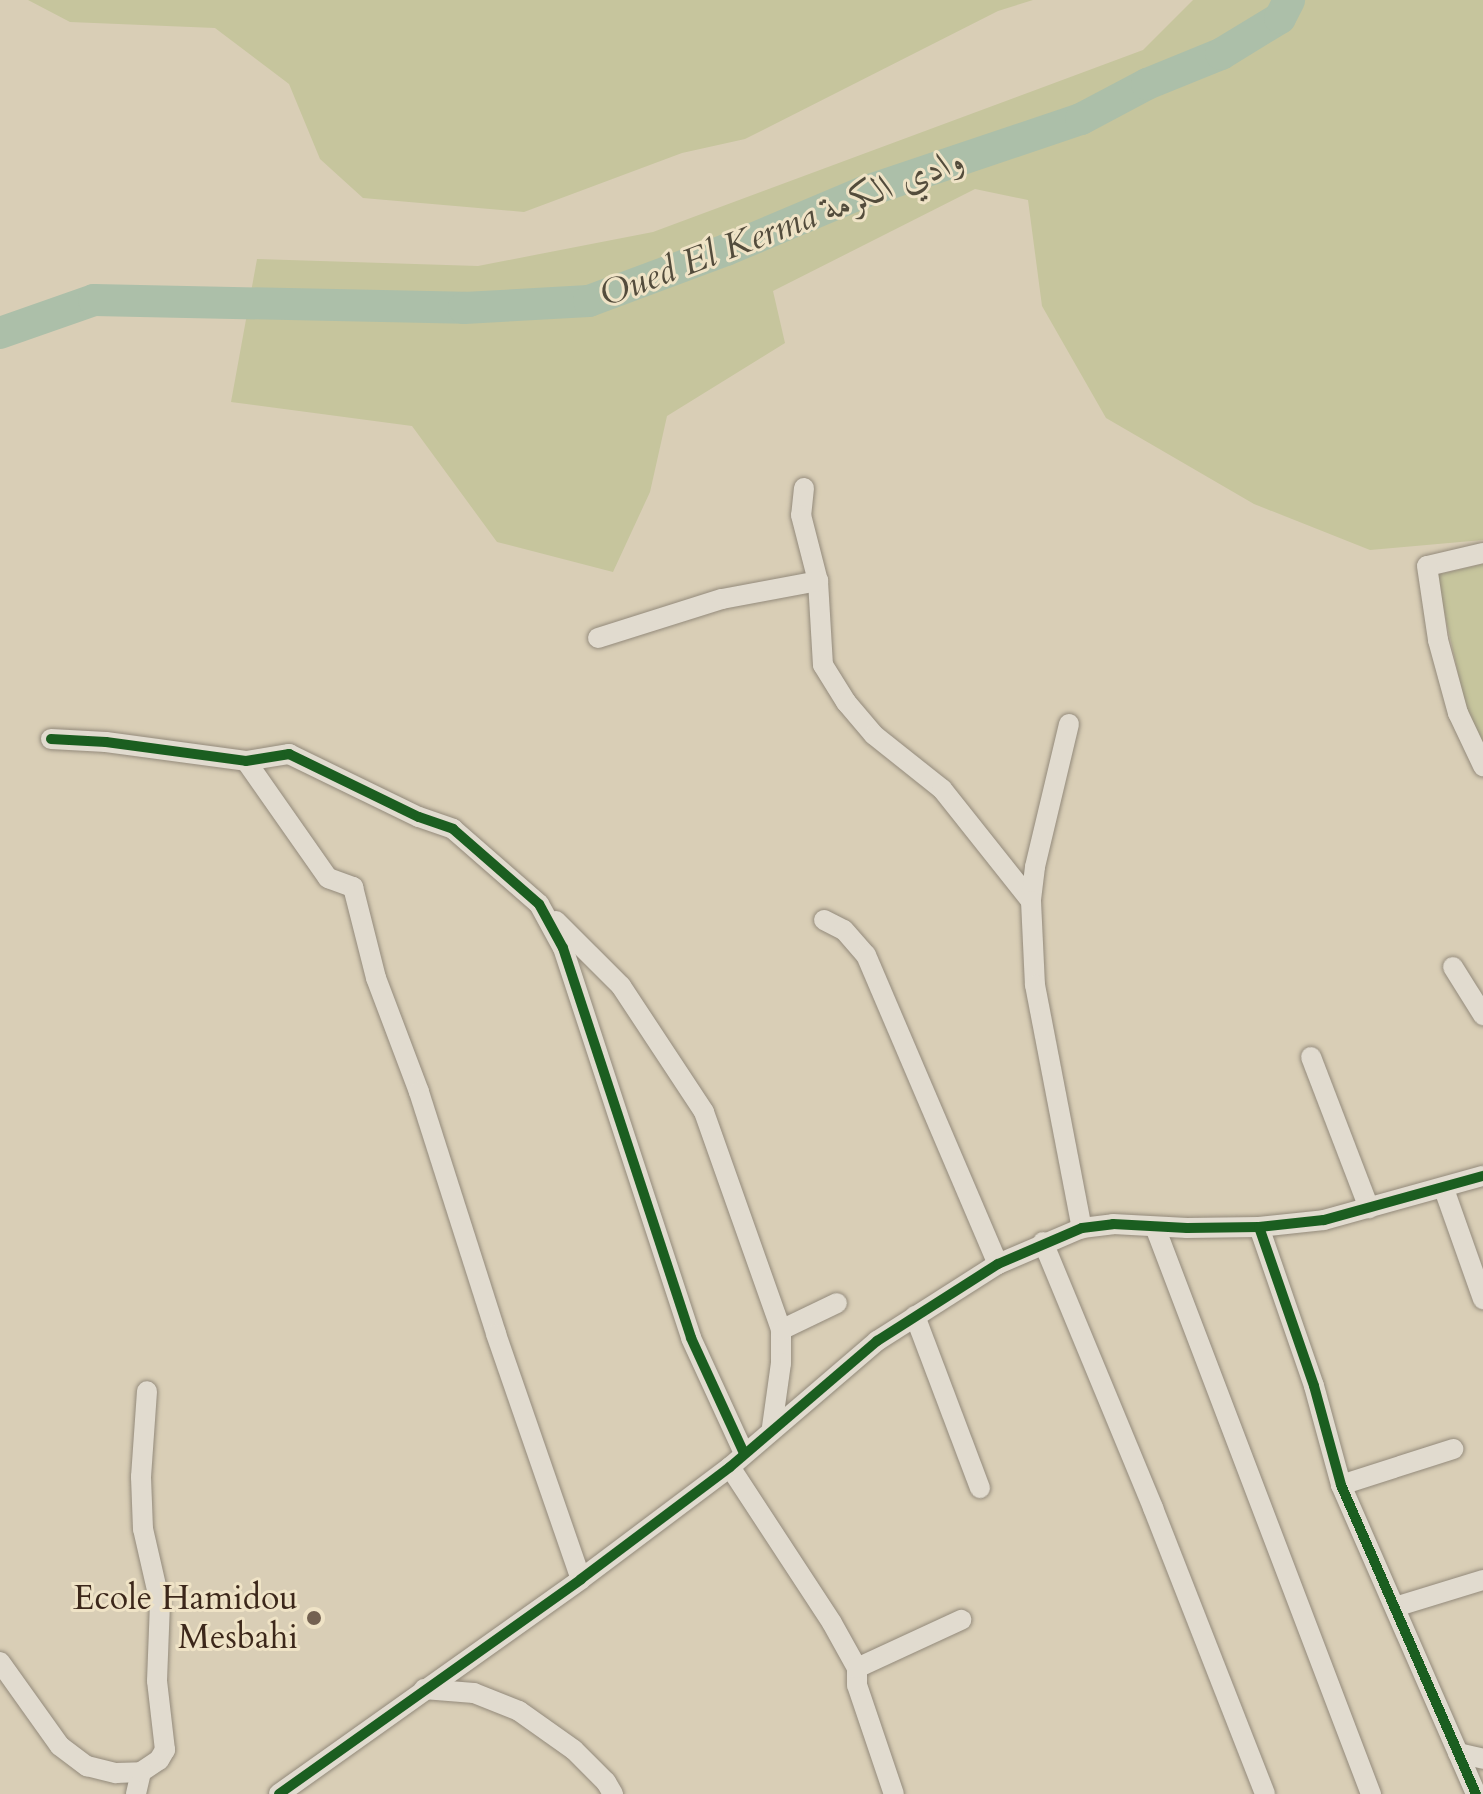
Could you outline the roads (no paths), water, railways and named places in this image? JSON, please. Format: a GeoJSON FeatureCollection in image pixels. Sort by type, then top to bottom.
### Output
{"type":"FeatureCollection","features":[{"type":"Feature","properties":{"kind":"street"},"geometry":{"type":"LineString","coordinates":[[804,488],[801,515],[818,581],[823,665],[846,702],[874,735],[942,789],[1031,901]]}},
{"type":"Feature","properties":{"kind":"street"},"geometry":{"type":"LineString","coordinates":[[1483,553],[1427,566],[1438,640],[1458,713],[1483,766]]}},
{"type":"Feature","properties":{"kind":"street"},"geometry":{"type":"LineString","coordinates":[[598,638],[722,599],[818,581]]}},
{"type":"Feature","properties":{"kind":"street"},"geometry":{"type":"LineString","coordinates":[[1069,724],[1035,867],[1031,901],[1035,985],[1082,1228]]}},
{"type":"Feature","properties":{"kind":"street"},"geometry":{"type":"LineString","coordinates":[[51,739],[106,742],[246,761],[289,754],[405,811],[453,829],[539,904],[621,986],[704,1112],[781,1330],[781,1363],[772,1427]]}},
{"type":"Feature","properties":{"kind":"street"},"geometry":{"type":"LineString","coordinates":[[246,761],[328,878],[353,887],[376,978],[419,1092],[496,1334],[581,1579]]}},
{"type":"Feature","properties":{"kind":"street"},"geometry":{"type":"LineString","coordinates":[[539,904],[563,948],[691,1338],[737,1460],[857,1668],[857,1685],[894,1794]]}},
{"type":"Feature","properties":{"kind":"street"},"geometry":{"type":"LineString","coordinates":[[824,920],[844,930],[866,955],[998,1264]]}},
{"type":"Feature","properties":{"kind":"street"},"geometry":{"type":"LineString","coordinates":[[1453,967],[1483,1015]]}},
{"type":"Feature","properties":{"kind":"street"},"geometry":{"type":"LineString","coordinates":[[1311,1057],[1369,1208]]}},
{"type":"Feature","properties":{"kind":"street"},"geometry":{"type":"LineString","coordinates":[[279,1794],[581,1579],[737,1460],[772,1427],[877,1341],[998,1264],[1043,1242],[1082,1228],[1113,1224],[1259,1227],[1324,1220],[1483,1176]]}},
{"type":"Feature","properties":{"kind":"street"},"geometry":{"type":"LineString","coordinates":[[1444,1189],[1483,1299]]}},
{"type":"Feature","properties":{"kind":"street"},"geometry":{"type":"LineString","coordinates":[[1155,1227],[1371,1794]]}},
{"type":"Feature","properties":{"kind":"street"},"geometry":{"type":"LineString","coordinates":[[1259,1227],[1314,1386],[1341,1485],[1476,1794]]}},
{"type":"Feature","properties":{"kind":"street"},"geometry":{"type":"LineString","coordinates":[[1043,1242],[1153,1508],[1265,1794]]}},
{"type":"Feature","properties":{"kind":"street"},"geometry":{"type":"LineString","coordinates":[[781,1330],[837,1303]]}},
{"type":"Feature","properties":{"kind":"street"},"geometry":{"type":"LineString","coordinates":[[915,1316],[980,1488]]}},
{"type":"Feature","properties":{"kind":"street"},"geometry":{"type":"LineString","coordinates":[[0,1662],[60,1746],[87,1766],[116,1773],[141,1772],[159,1760],[165,1750],[157,1681],[160,1603],[143,1529],[141,1477],[147,1391]]}},
{"type":"Feature","properties":{"kind":"street"},"geometry":{"type":"LineString","coordinates":[[1341,1485],[1453,1449]]}},
{"type":"Feature","properties":{"kind":"street"},"geometry":{"type":"LineString","coordinates":[[1395,1607],[1483,1580]]}},
{"type":"Feature","properties":{"kind":"street"},"geometry":{"type":"LineString","coordinates":[[857,1668],[961,1620]]}},
{"type":"Feature","properties":{"kind":"street"},"geometry":{"type":"LineString","coordinates":[[424,1689],[474,1693],[519,1711],[574,1750],[606,1782],[613,1794]]}},
{"type":"Feature","properties":{"kind":"street"},"geometry":{"type":"LineString","coordinates":[[1458,1753],[1483,1759]]}},
{"type":"Feature","properties":{"kind":"street"},"geometry":{"type":"LineString","coordinates":[[136,1794],[141,1772]]}},
{"type":"Feature","properties":{"kind":"waterway","name":"Oued El Kerma وادي الكرمة"},"geometry":{"type":"LineString","coordinates":[[0,333],[94,300],[464,308],[589,301],[726,250],[864,192],[1081,119],[1147,84],[1221,54],[1280,18],[1289,0]]}},
{"type":"Feature","properties":{"kind":"place","name":"Ecole Hamidou Mesbahi"},"geometry":{"type":"Point","coordinates":[314,1618]}}]}
